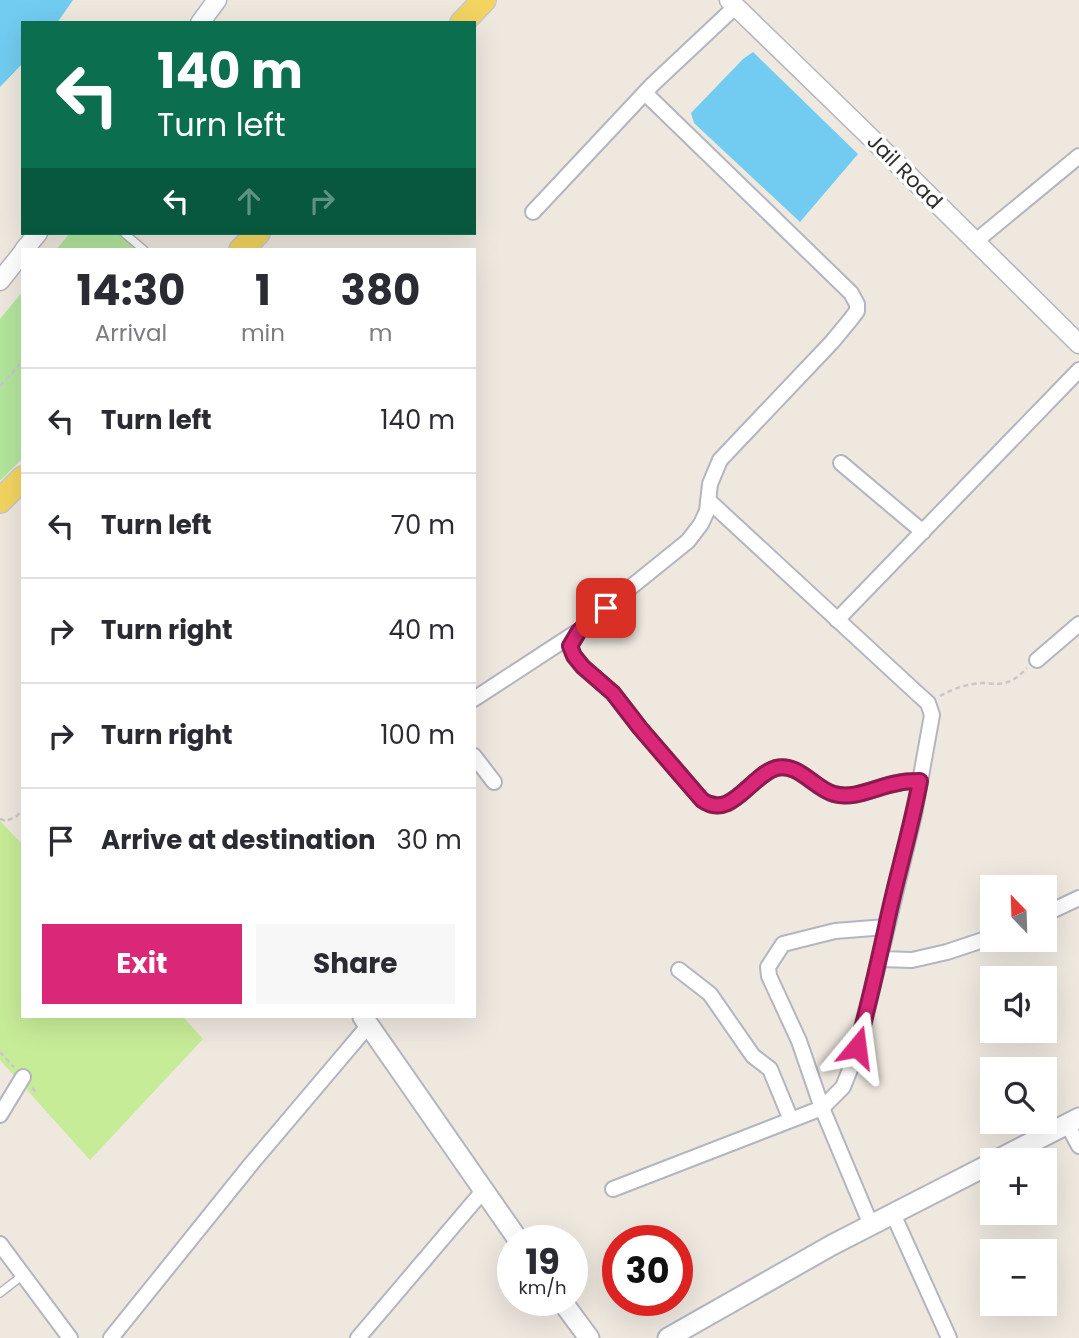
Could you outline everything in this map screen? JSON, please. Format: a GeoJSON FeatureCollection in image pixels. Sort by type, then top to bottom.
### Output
{"type":"FeatureCollection","features":[{"type":"Feature","properties":{"kind":"main road"},"geometry":{"type":"LineString","coordinates":[[464,21],[484,0]]}},
{"type":"Feature","properties":{"kind":"main road"},"geometry":{"type":"LineString","coordinates":[[244,248],[256,235]]}},
{"type":"Feature","properties":{"kind":"main road"},"geometry":{"type":"LineString","coordinates":[[0,500],[21,480]]}},
{"type":"Feature","properties":{"kind":"main road"},"geometry":{"type":"LineString","coordinates":[[365,1022],[507,1225]]}},
{"type":"Feature","properties":{"kind":"main road"},"geometry":{"type":"LineString","coordinates":[[1020,1148],[1073,1121]]}},
{"type":"Feature","properties":{"kind":"main road"},"geometry":{"type":"LineString","coordinates":[[668,1338],[832,1245],[980,1169]]}},
{"type":"Feature","properties":{"kind":"main road"},"geometry":{"type":"LineString","coordinates":[[573,1316],[589,1338]]}},
{"type":"Feature","properties":{"kind":"street"},"geometry":{"type":"LineString","coordinates":[[201,21],[217,0]]}},
{"type":"Feature","properties":{"kind":"street"},"geometry":{"type":"LineString","coordinates":[[533,212],[732,4]]}},
{"type":"Feature","properties":{"kind":"street","name":"Jail Road"},"geometry":{"type":"LineString","coordinates":[[732,4],[1079,344]]}},
{"type":"Feature","properties":{"kind":"street"},"geometry":{"type":"LineString","coordinates":[[476,698],[579,631],[688,541],[707,511],[710,484],[720,460],[832,342],[857,311],[857,304],[850,293],[645,93]]}},
{"type":"Feature","properties":{"kind":"street"},"geometry":{"type":"LineString","coordinates":[[976,241],[1079,156]]}},
{"type":"Feature","properties":{"kind":"street"},"geometry":{"type":"LineString","coordinates":[[0,281],[21,254]]}},
{"type":"Feature","properties":{"kind":"street"},"geometry":{"type":"LineString","coordinates":[[837,620],[1079,370]]}},
{"type":"Feature","properties":{"kind":"street"},"geometry":{"type":"LineString","coordinates":[[841,463],[923,532]]}},
{"type":"Feature","properties":{"kind":"street"},"geometry":{"type":"LineString","coordinates":[[613,1189],[822,1108],[843,1087],[880,958],[914,815],[931,724],[932,715],[928,704],[708,500]]}},
{"type":"Feature","properties":{"kind":"street"},"geometry":{"type":"LineString","coordinates":[[1037,660],[1079,624]]}},
{"type":"Feature","properties":{"kind":"street"},"geometry":{"type":"LineString","coordinates":[[579,631],[570,646],[574,656],[613,693],[640,728],[709,805],[718,807],[728,803],[769,771],[784,767],[831,794],[842,796],[900,782],[919,788]]}},
{"type":"Feature","properties":{"kind":"street"},"geometry":{"type":"LineString","coordinates":[[476,759],[494,782]]}},
{"type":"Feature","properties":{"kind":"street"},"geometry":{"type":"LineString","coordinates":[[1057,908],[1079,898]]}},
{"type":"Feature","properties":{"kind":"street"},"geometry":{"type":"LineString","coordinates":[[871,1225],[822,1108],[799,1041],[769,976],[768,967],[780,948],[788,942],[835,930],[886,927]]}},
{"type":"Feature","properties":{"kind":"street"},"geometry":{"type":"LineString","coordinates":[[880,958],[912,960],[980,941]]}},
{"type":"Feature","properties":{"kind":"street"},"geometry":{"type":"LineString","coordinates":[[679,970],[710,994],[753,1056],[768,1066],[791,1120]]}},
{"type":"Feature","properties":{"kind":"street"},"geometry":{"type":"LineString","coordinates":[[111,1338],[365,1022]]}},
{"type":"Feature","properties":{"kind":"street"},"geometry":{"type":"LineString","coordinates":[[0,1115],[23,1077]]}},
{"type":"Feature","properties":{"kind":"street"},"geometry":{"type":"LineString","coordinates":[[1073,1121],[1079,1146]]}},
{"type":"Feature","properties":{"kind":"street"},"geometry":{"type":"LineString","coordinates":[[359,1338],[483,1191]]}},
{"type":"Feature","properties":{"kind":"street"},"geometry":{"type":"LineString","coordinates":[[893,1214],[949,1338]]}},
{"type":"Feature","properties":{"kind":"street"},"geometry":{"type":"LineString","coordinates":[[0,1244],[70,1338]]}},
{"type":"Feature","properties":{"kind":"lane"},"geometry":{"type":"LineString","coordinates":[[126,235],[142,248]]}},
{"type":"Feature","properties":{"kind":"lane"},"geometry":{"type":"LineString","coordinates":[[0,1293],[23,1275]]}},
{"type":"Feature","properties":{"kind":"path"},"geometry":{"type":"LineString","coordinates":[[0,386],[21,363]]}},
{"type":"Feature","properties":{"kind":"path"},"geometry":{"type":"LineString","coordinates":[[928,704],[963,686],[1004,683],[1015,679],[1037,660]]}},
{"type":"Feature","properties":{"kind":"path"},"geometry":{"type":"LineString","coordinates":[[0,819],[6,821],[21,811]]}},
{"type":"Feature","properties":{"kind":"green space"},"geometry":{"type":"Polygon","coordinates":[[[68,235],[120,235],[136,248],[58,248],[68,235]]]}},
{"type":"Feature","properties":{"kind":"green space"},"geometry":{"type":"Polygon","coordinates":[[[21,293],[21,460],[0,481],[0,319],[21,293]]]}},
{"type":"Feature","properties":{"kind":"green space"},"geometry":{"type":"Polygon","coordinates":[[[0,821],[21,843],[21,1018],[184,1018],[203,1039],[90,1160],[0,1060],[0,821]]]}},
{"type":"Feature","properties":{"kind":"water"},"geometry":{"type":"Polygon","coordinates":[[[0,0],[73,0],[58,21],[21,21],[21,65],[0,87],[0,0]]]}},
{"type":"Feature","properties":{"kind":"water"},"geometry":{"type":"Polygon","coordinates":[[[753,52],[858,154],[800,222],[694,123],[691,113],[753,52]]]}},
{"type":"Feature","properties":{"kind":"route"},"geometry":{"type":"LineString","coordinates":[[606,608],[579,631],[570,646],[574,656],[613,693],[640,728],[709,805],[718,807],[728,803],[769,771],[784,767],[831,794],[842,796],[900,782],[920,781],[857,1047]]}}]}
